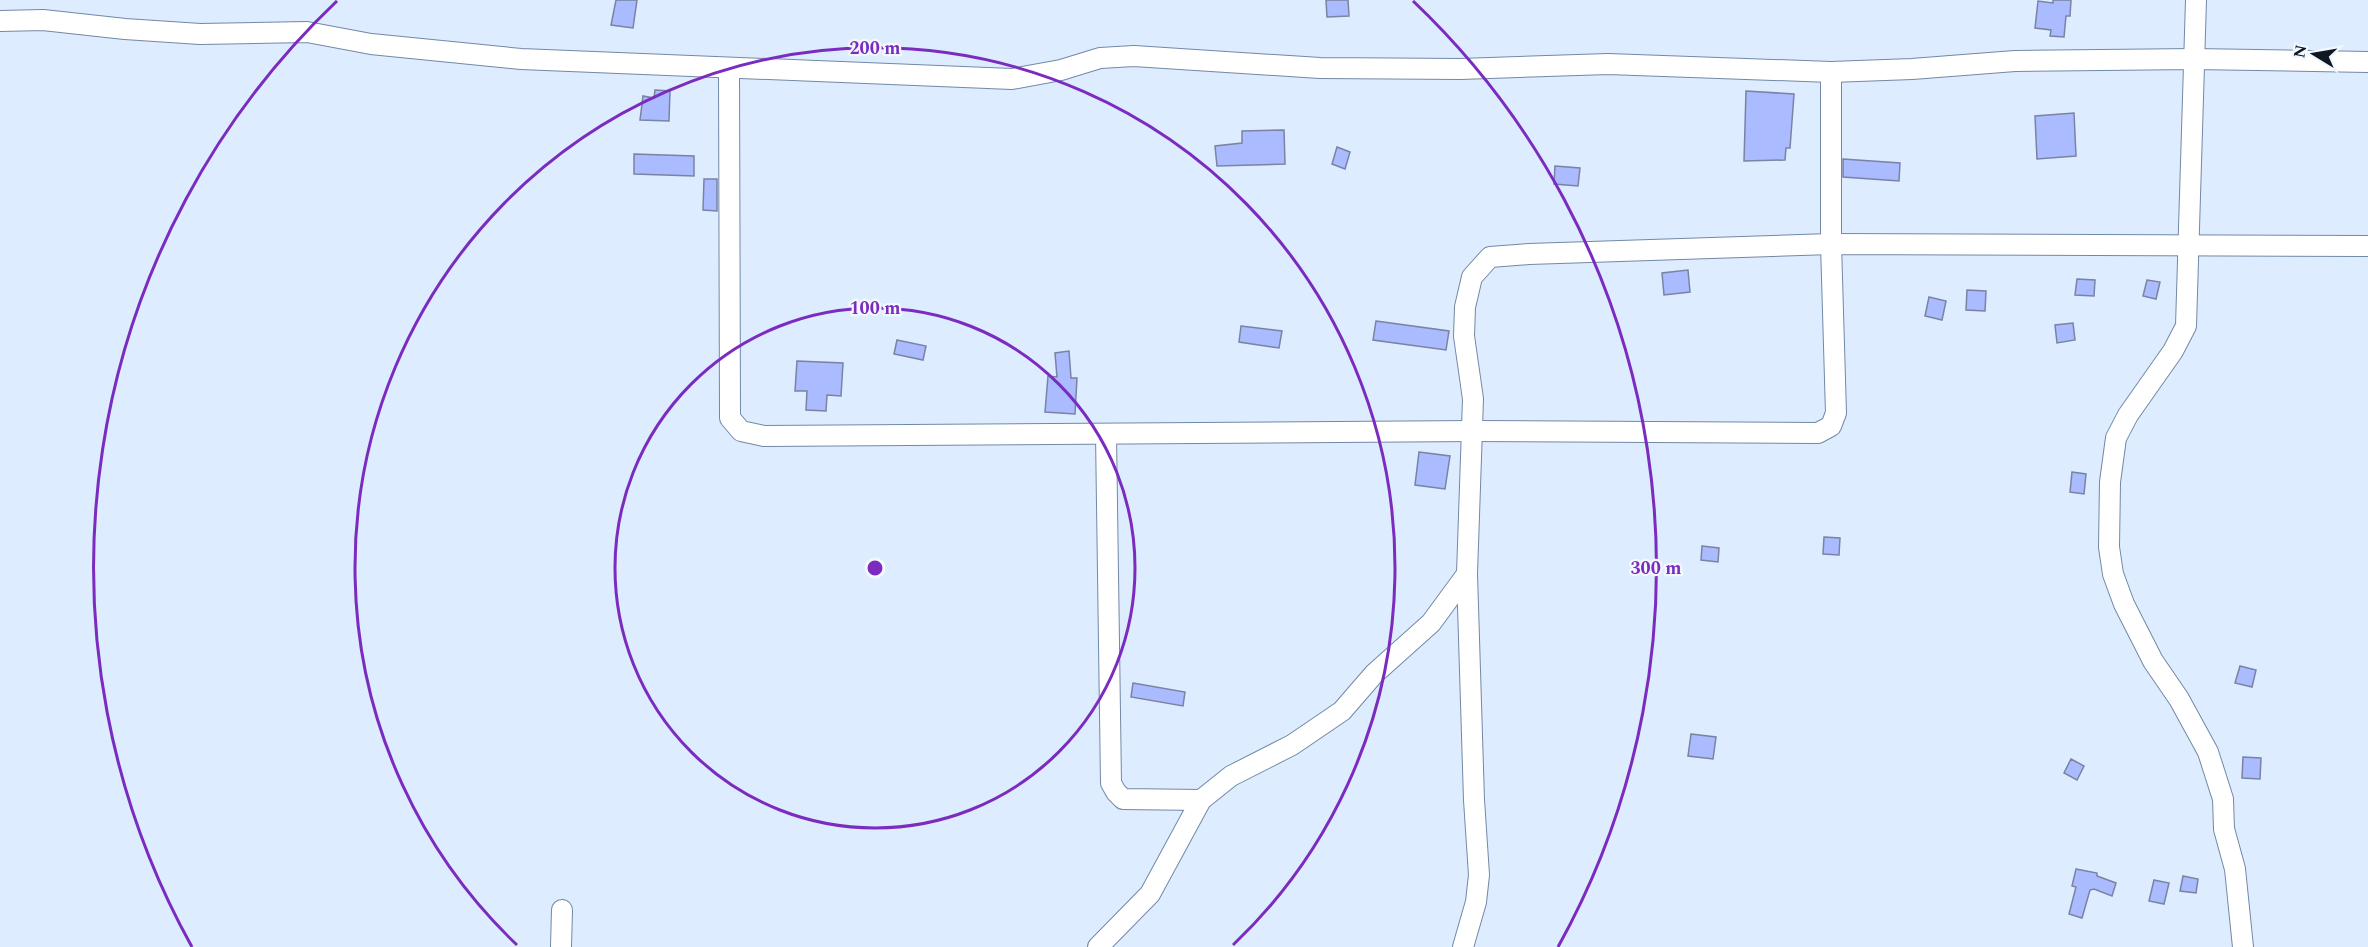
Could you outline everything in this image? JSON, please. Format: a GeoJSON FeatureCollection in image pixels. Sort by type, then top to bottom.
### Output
{"type":"FeatureCollection","features":[{"type":"Feature","properties":{"kind":"street"},"geometry":{"type":"LineString","coordinates":[[2196,0],[2186,326],[2173,351],[2128,415],[2116,438],[2110,482],[2109,548],[2113,574],[2124,604],[2153,662],[2179,699],[2208,752],[2223,799],[2224,829],[2235,868],[2243,947]]}},
{"type":"Feature","properties":{"kind":"street"},"geometry":{"type":"LineString","coordinates":[[0,21],[43,20],[125,30],[200,34],[307,32],[371,44],[521,60],[1012,79],[1061,70],[1100,58],[1134,56],[1320,68],[1460,69],[1608,64],[1831,72],[2014,61],[2194,59],[2368,62]]}},
{"type":"Feature","properties":{"kind":"street"},"geometry":{"type":"LineString","coordinates":[[729,68],[730,418],[741,431],[764,436],[1473,431],[1818,433],[1831,426],[1836,413],[1831,244],[1831,72]]}},
{"type":"Feature","properties":{"kind":"street"},"geometry":{"type":"LineString","coordinates":[[1463,947],[1476,902],[1479,875],[1474,800],[1467,574],[1473,399],[1464,336],[1465,307],[1472,277],[1490,257],[1831,244],[2368,246]]}},
{"type":"Feature","properties":{"kind":"street"},"geometry":{"type":"LineString","coordinates":[[1106,434],[1111,783],[1116,792],[1124,798],[1138,801],[1202,800]]}},
{"type":"Feature","properties":{"kind":"street"},"geometry":{"type":"LineString","coordinates":[[1098,947],[1150,894],[1202,800],[1231,776],[1292,745],[1342,711],[1374,674],[1431,623],[1467,574]]}},
{"type":"Feature","properties":{"kind":"street"},"geometry":{"type":"LineString","coordinates":[[561,947],[562,910]]}},
{"type":"Feature","properties":{"kind":"building"},"geometry":{"type":"Polygon","coordinates":[[[616,0],[637,0],[633,28],[611,25],[616,0]]]}},
{"type":"Feature","properties":{"kind":"building"},"geometry":{"type":"Polygon","coordinates":[[[1326,0],[1348,0],[1349,16],[1327,17],[1326,0]]]}},
{"type":"Feature","properties":{"kind":"building"},"geometry":{"type":"Polygon","coordinates":[[[2053,0],[2071,0],[2070,16],[2066,16],[2064,37],[2050,36],[2051,30],[2035,28],[2038,1],[2053,3],[2053,0]]]}},
{"type":"Feature","properties":{"kind":"building"},"geometry":{"type":"Polygon","coordinates":[[[655,90],[670,91],[669,121],[640,120],[643,96],[654,98],[655,90]]]}},
{"type":"Feature","properties":{"kind":"building"},"geometry":{"type":"Polygon","coordinates":[[[1746,91],[1794,94],[1790,148],[1786,148],[1785,160],[1744,161],[1746,91]]]}},
{"type":"Feature","properties":{"kind":"building"},"geometry":{"type":"Polygon","coordinates":[[[2074,113],[2076,156],[2037,159],[2035,116],[2074,113]]]}},
{"type":"Feature","properties":{"kind":"building"},"geometry":{"type":"Polygon","coordinates":[[[1284,130],[1285,164],[1217,166],[1215,146],[1242,143],[1242,131],[1284,130]]]}},
{"type":"Feature","properties":{"kind":"building"},"geometry":{"type":"Polygon","coordinates":[[[1337,147],[1350,152],[1345,169],[1332,164],[1337,147]]]}},
{"type":"Feature","properties":{"kind":"building"},"geometry":{"type":"Polygon","coordinates":[[[634,154],[694,156],[694,176],[634,174],[634,154]]]}},
{"type":"Feature","properties":{"kind":"building"},"geometry":{"type":"Polygon","coordinates":[[[1843,159],[1900,163],[1899,181],[1843,177],[1843,159]]]}},
{"type":"Feature","properties":{"kind":"building"},"geometry":{"type":"Polygon","coordinates":[[[1555,166],[1580,168],[1578,186],[1554,184],[1555,166]]]}},
{"type":"Feature","properties":{"kind":"building"},"geometry":{"type":"Polygon","coordinates":[[[704,179],[717,179],[717,211],[703,210],[704,179]]]}},
{"type":"Feature","properties":{"kind":"building"},"geometry":{"type":"Polygon","coordinates":[[[1688,270],[1690,292],[1664,295],[1662,273],[1688,270]]]}},
{"type":"Feature","properties":{"kind":"building"},"geometry":{"type":"Polygon","coordinates":[[[2077,279],[2095,280],[2094,296],[2075,295],[2077,279]]]}},
{"type":"Feature","properties":{"kind":"building"},"geometry":{"type":"Polygon","coordinates":[[[2147,280],[2160,282],[2156,299],[2143,296],[2147,280]]]}},
{"type":"Feature","properties":{"kind":"building"},"geometry":{"type":"Polygon","coordinates":[[[1967,290],[1986,291],[1985,311],[1966,310],[1967,290]]]}},
{"type":"Feature","properties":{"kind":"building"},"geometry":{"type":"Polygon","coordinates":[[[1929,297],[1946,301],[1942,320],[1925,316],[1929,297]]]}},
{"type":"Feature","properties":{"kind":"building"},"geometry":{"type":"Polygon","coordinates":[[[1376,321],[1449,331],[1446,350],[1373,340],[1376,321]]]}},
{"type":"Feature","properties":{"kind":"building"},"geometry":{"type":"Polygon","coordinates":[[[2073,323],[2075,340],[2057,343],[2055,325],[2073,323]]]}},
{"type":"Feature","properties":{"kind":"building"},"geometry":{"type":"Polygon","coordinates":[[[1241,326],[1282,331],[1279,348],[1239,342],[1241,326]]]}},
{"type":"Feature","properties":{"kind":"building"},"geometry":{"type":"Polygon","coordinates":[[[897,340],[926,346],[923,360],[894,354],[897,340]]]}},
{"type":"Feature","properties":{"kind":"building"},"geometry":{"type":"Polygon","coordinates":[[[1069,351],[1071,378],[1077,378],[1075,414],[1045,412],[1048,376],[1057,377],[1055,353],[1069,351]]]}},
{"type":"Feature","properties":{"kind":"building"},"geometry":{"type":"Polygon","coordinates":[[[797,361],[843,363],[841,396],[827,395],[826,411],[806,410],[807,391],[795,391],[797,361]]]}},
{"type":"Feature","properties":{"kind":"building"},"geometry":{"type":"Polygon","coordinates":[[[1419,452],[1450,456],[1445,489],[1415,485],[1419,452]]]}},
{"type":"Feature","properties":{"kind":"building"},"geometry":{"type":"Polygon","coordinates":[[[2072,472],[2086,474],[2084,494],[2070,492],[2072,472]]]}},
{"type":"Feature","properties":{"kind":"building"},"geometry":{"type":"Polygon","coordinates":[[[1824,537],[1840,538],[1839,555],[1823,554],[1824,537]]]}},
{"type":"Feature","properties":{"kind":"building"},"geometry":{"type":"Polygon","coordinates":[[[1702,546],[1719,548],[1718,562],[1701,560],[1702,546]]]}},
{"type":"Feature","properties":{"kind":"building"},"geometry":{"type":"Polygon","coordinates":[[[2240,666],[2256,670],[2252,687],[2235,683],[2240,666]]]}},
{"type":"Feature","properties":{"kind":"building"},"geometry":{"type":"Polygon","coordinates":[[[1133,683],[1185,692],[1183,706],[1131,697],[1133,683]]]}},
{"type":"Feature","properties":{"kind":"building"},"geometry":{"type":"Polygon","coordinates":[[[1691,734],[1716,737],[1713,759],[1688,756],[1691,734]]]}},
{"type":"Feature","properties":{"kind":"building"},"geometry":{"type":"Polygon","coordinates":[[[2243,757],[2261,758],[2260,779],[2242,778],[2243,757]]]}},
{"type":"Feature","properties":{"kind":"building"},"geometry":{"type":"Polygon","coordinates":[[[2071,759],[2084,766],[2077,780],[2064,773],[2071,759]]]}},
{"type":"Feature","properties":{"kind":"building"},"geometry":{"type":"Polygon","coordinates":[[[2076,869],[2097,873],[2097,876],[2116,883],[2112,896],[2094,889],[2090,890],[2082,918],[2069,914],[2076,887],[2072,886],[2076,869]]]}},
{"type":"Feature","properties":{"kind":"building"},"geometry":{"type":"Polygon","coordinates":[[[2183,876],[2198,879],[2196,893],[2180,891],[2183,876]]]}},
{"type":"Feature","properties":{"kind":"building"},"geometry":{"type":"Polygon","coordinates":[[[2154,880],[2169,883],[2164,904],[2149,901],[2154,880]]]}}]}
